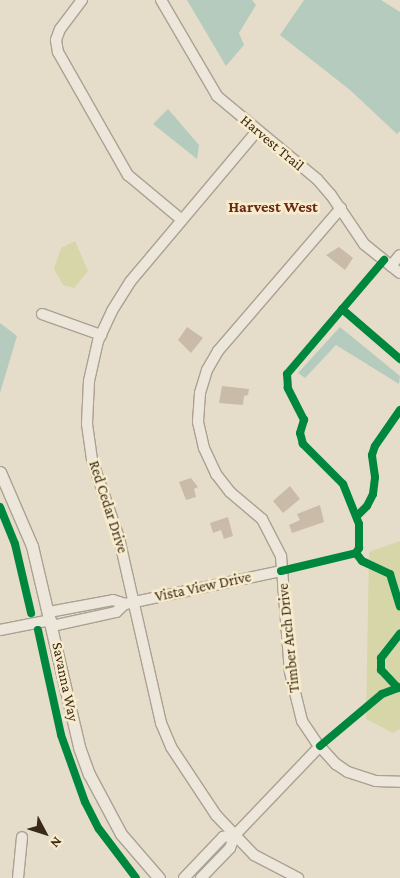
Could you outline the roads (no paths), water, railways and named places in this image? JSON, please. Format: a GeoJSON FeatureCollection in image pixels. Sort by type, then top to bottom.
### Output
{"type":"FeatureCollection","features":[{"type":"Feature","properties":{"kind":"street"},"geometry":{"type":"LineString","coordinates":[[82,0],[57,35],[58,52],[128,175],[182,220]]}},
{"type":"Feature","properties":{"kind":"street","name":"Harvest Trail"},"geometry":{"type":"LineString","coordinates":[[161,0],[210,88],[257,131],[317,179],[341,208],[364,244],[400,274]]}},
{"type":"Feature","properties":{"kind":"street","name":"Red Cedar Drive"},"geometry":{"type":"LineString","coordinates":[[257,131],[130,282],[101,335],[89,381],[87,424],[92,460],[119,538],[130,603],[168,740],[199,792],[254,855],[298,878]]}},
{"type":"Feature","properties":{"kind":"street","name":"Timber Arch Drive"},"geometry":{"type":"LineString","coordinates":[[341,208],[218,351],[207,370],[200,394],[198,422],[204,448],[216,474],[230,492],[262,518],[281,556],[292,683],[302,721],[336,764],[356,776],[376,781],[400,782]]}},
{"type":"Feature","properties":{"kind":"street"},"geometry":{"type":"LineString","coordinates":[[391,266],[400,255]]}},
{"type":"Feature","properties":{"kind":"street"},"geometry":{"type":"LineString","coordinates":[[42,314],[101,335]]}},
{"type":"Feature","properties":{"kind":"street","name":"Savanna Way"},"geometry":{"type":"LineString","coordinates":[[0,472],[32,546],[51,620],[79,747],[97,794],[121,834],[159,878]]}},
{"type":"Feature","properties":{"kind":"street","name":"Vista View Drive"},"geometry":{"type":"LineString","coordinates":[[0,630],[51,620],[113,600],[130,603],[282,571]]}},
{"type":"Feature","properties":{"kind":"street"},"geometry":{"type":"LineString","coordinates":[[201,878],[230,848],[235,834],[320,746]]}},
{"type":"Feature","properties":{"kind":"street"},"geometry":{"type":"LineString","coordinates":[[184,878],[223,837],[235,834]]}},
{"type":"Feature","properties":{"kind":"street"},"geometry":{"type":"LineString","coordinates":[[18,878],[22,837]]}},
{"type":"Feature","properties":{"kind":"district","name":"Harvest West"},"geometry":{"type":"Point","coordinates":[273,207]}}]}
